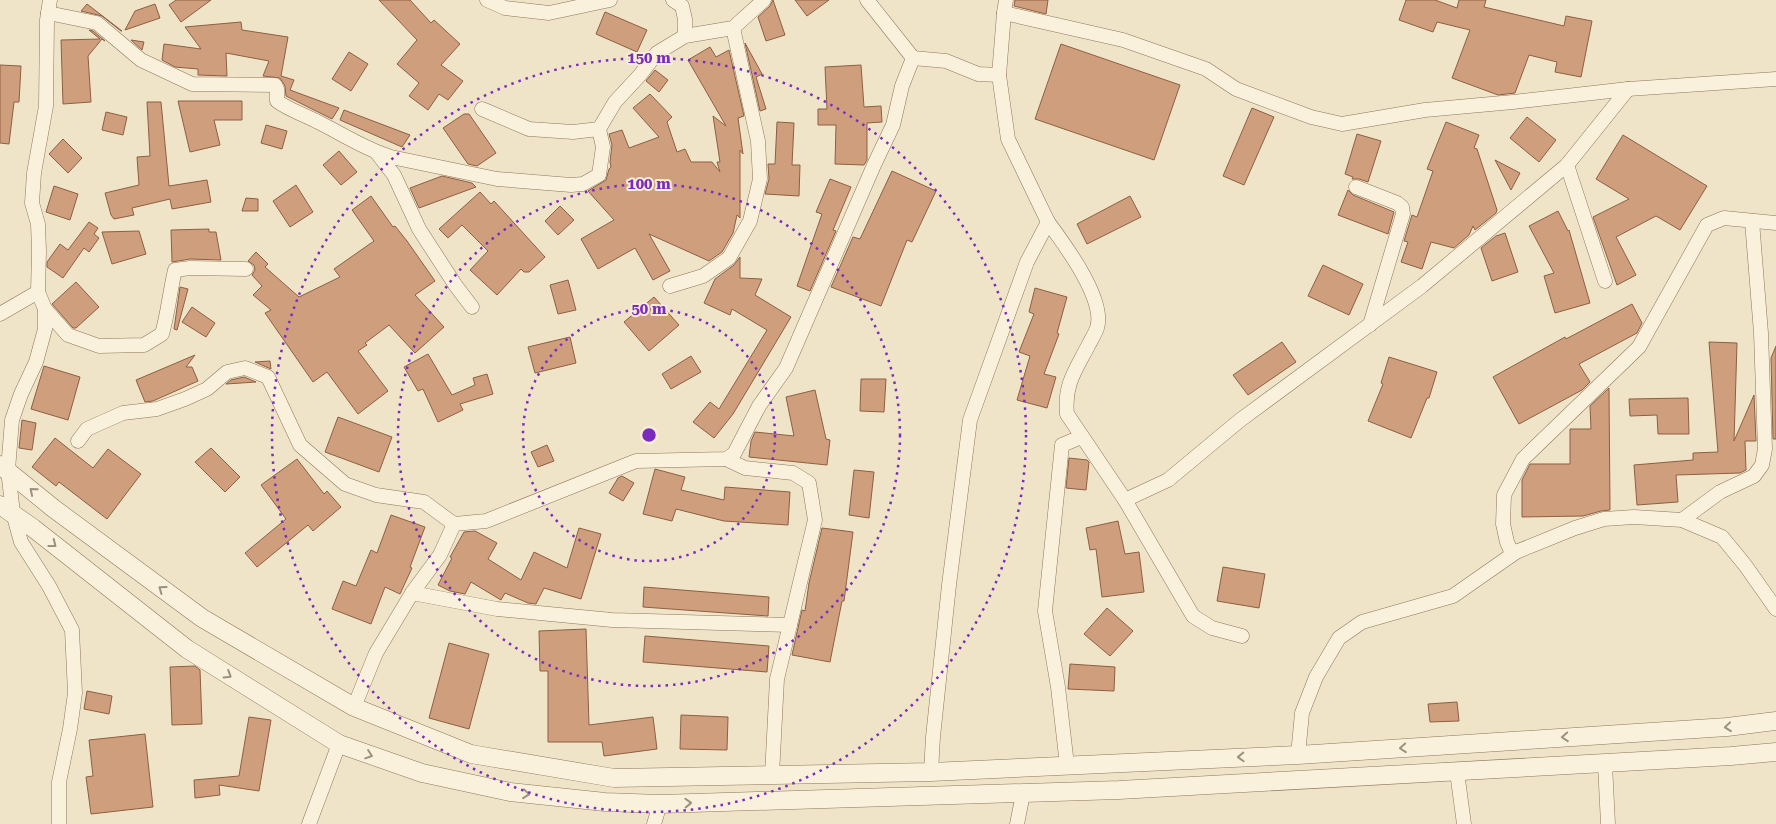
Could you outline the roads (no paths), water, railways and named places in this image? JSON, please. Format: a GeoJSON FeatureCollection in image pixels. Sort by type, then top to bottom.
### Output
{"type":"FeatureCollection","features":[{"type":"Feature","properties":{"kind":"street"},"geometry":{"type":"LineString","coordinates":[[487,0],[505,8],[550,14],[610,0]]}},
{"type":"Feature","properties":{"kind":"street"},"geometry":{"type":"LineString","coordinates":[[673,0],[682,6],[685,19],[685,36]]}},
{"type":"Feature","properties":{"kind":"street"},"geometry":{"type":"LineString","coordinates":[[246,269],[190,268],[175,270],[162,334],[144,345],[99,346],[68,335],[45,308],[38,292],[38,224],[32,203],[34,173],[46,106],[49,6],[97,24],[141,60],[192,84],[275,85],[277,101],[284,107],[313,119],[377,153],[497,179],[571,185],[583,184],[598,175],[603,146],[599,129],[615,102],[657,53],[685,36],[733,28],[764,0]]}},
{"type":"Feature","properties":{"kind":"street"},"geometry":{"type":"LineString","coordinates":[[867,0],[913,58],[946,61],[978,74],[999,75]]}},
{"type":"Feature","properties":{"kind":"street"},"geometry":{"type":"LineString","coordinates":[[1242,636],[1212,628],[1193,616],[1125,500],[1067,414],[1066,398],[1071,378],[1097,328],[1096,303],[1073,256],[1048,222],[1008,139],[999,75],[1005,6],[1123,40],[1206,69],[1236,89],[1311,117],[1342,124],[1425,110],[1628,89],[1776,79]]}},
{"type":"Feature","properties":{"kind":"street"},"geometry":{"type":"LineString","coordinates":[[670,286],[703,276],[728,258],[750,221],[760,179],[758,141],[733,28]]}},
{"type":"Feature","properties":{"kind":"street"},"geometry":{"type":"LineString","coordinates":[[726,459],[734,454],[759,406],[786,368],[893,125],[902,86],[913,58]]}},
{"type":"Feature","properties":{"kind":"street"},"geometry":{"type":"LineString","coordinates":[[1125,500],[1168,480],[1239,421],[1422,286],[1567,165],[1628,89]]}},
{"type":"Feature","properties":{"kind":"street"},"geometry":{"type":"LineString","coordinates":[[482,109],[529,128],[573,132],[599,129]]}},
{"type":"Feature","properties":{"kind":"street"},"geometry":{"type":"LineString","coordinates":[[377,153],[394,176],[419,228],[456,286],[472,307]]}},
{"type":"Feature","properties":{"kind":"street"},"geometry":{"type":"LineString","coordinates":[[1567,165],[1605,281]]}},
{"type":"Feature","properties":{"kind":"street"},"geometry":{"type":"LineString","coordinates":[[1356,187],[1397,203],[1402,207],[1404,214],[1370,325]]}},
{"type":"Feature","properties":{"kind":"street"},"geometry":{"type":"LineString","coordinates":[[1516,552],[1510,549],[1503,524],[1504,495],[1523,459],[1639,347],[1707,226],[1724,218],[1776,223]]}},
{"type":"Feature","properties":{"kind":"street"},"geometry":{"type":"LineString","coordinates":[[1682,520],[1720,492],[1754,476],[1762,465],[1765,448],[1761,343],[1752,221]]}},
{"type":"Feature","properties":{"kind":"street"},"geometry":{"type":"LineString","coordinates":[[931,772],[932,737],[948,585],[970,420],[1028,262],[1048,222]]}},
{"type":"Feature","properties":{"kind":"street"},"geometry":{"type":"LineString","coordinates":[[0,314],[38,292]]}},
{"type":"Feature","properties":{"kind":"street"},"geometry":{"type":"LineString","coordinates":[[45,308],[45,329],[36,362],[21,394],[12,420],[4,468],[6,509],[21,542],[49,586],[72,630],[75,693],[59,782],[59,824]]}},
{"type":"Feature","properties":{"kind":"street"},"geometry":{"type":"LineString","coordinates":[[78,441],[87,428],[123,413],[157,409],[185,399],[207,388],[227,372],[245,368],[268,377],[300,445],[345,484],[376,496],[424,502],[454,524],[486,521],[636,461],[726,459],[745,468],[793,473],[808,483],[815,520],[777,679],[772,775]]}},
{"type":"Feature","properties":{"kind":"street"},"geometry":{"type":"LineString","coordinates":[[1066,765],[1058,687],[1045,611],[1062,446],[1081,437]]}},
{"type":"Feature","properties":{"kind":"street"},"geometry":{"type":"LineString","coordinates":[[4,468],[53,508],[202,618],[354,707],[471,754],[614,778],[931,772],[1298,755],[1727,727],[1776,721]]}},
{"type":"Feature","properties":{"kind":"street"},"geometry":{"type":"LineString","coordinates":[[6,509],[187,649],[339,744],[422,773],[510,792],[604,802],[660,804],[1023,794],[1604,764],[1776,752]]}},
{"type":"Feature","properties":{"kind":"street"},"geometry":{"type":"LineString","coordinates":[[1298,755],[1302,713],[1316,677],[1340,638],[1362,622],[1453,596],[1516,552],[1575,528],[1604,519],[1634,517],[1682,520],[1722,537],[1776,608]]}},
{"type":"Feature","properties":{"kind":"street"},"geometry":{"type":"LineString","coordinates":[[354,707],[376,653],[412,593],[440,556],[454,524]]}},
{"type":"Feature","properties":{"kind":"street"},"geometry":{"type":"LineString","coordinates":[[412,593],[497,608],[612,620],[790,626]]}},
{"type":"Feature","properties":{"kind":"street"},"geometry":{"type":"LineString","coordinates":[[309,824],[339,744]]}},
{"type":"Feature","properties":{"kind":"street"},"geometry":{"type":"LineString","coordinates":[[1118,762],[1119,790]]}},
{"type":"Feature","properties":{"kind":"street"},"geometry":{"type":"LineString","coordinates":[[1604,764],[1608,824]]}},
{"type":"Feature","properties":{"kind":"street"},"geometry":{"type":"LineString","coordinates":[[1457,772],[1464,824]]}},
{"type":"Feature","properties":{"kind":"street"},"geometry":{"type":"LineString","coordinates":[[1017,824],[1023,794]]}},
{"type":"Feature","properties":{"kind":"street"},"geometry":{"type":"LineString","coordinates":[[654,824],[660,804]]}}]}
